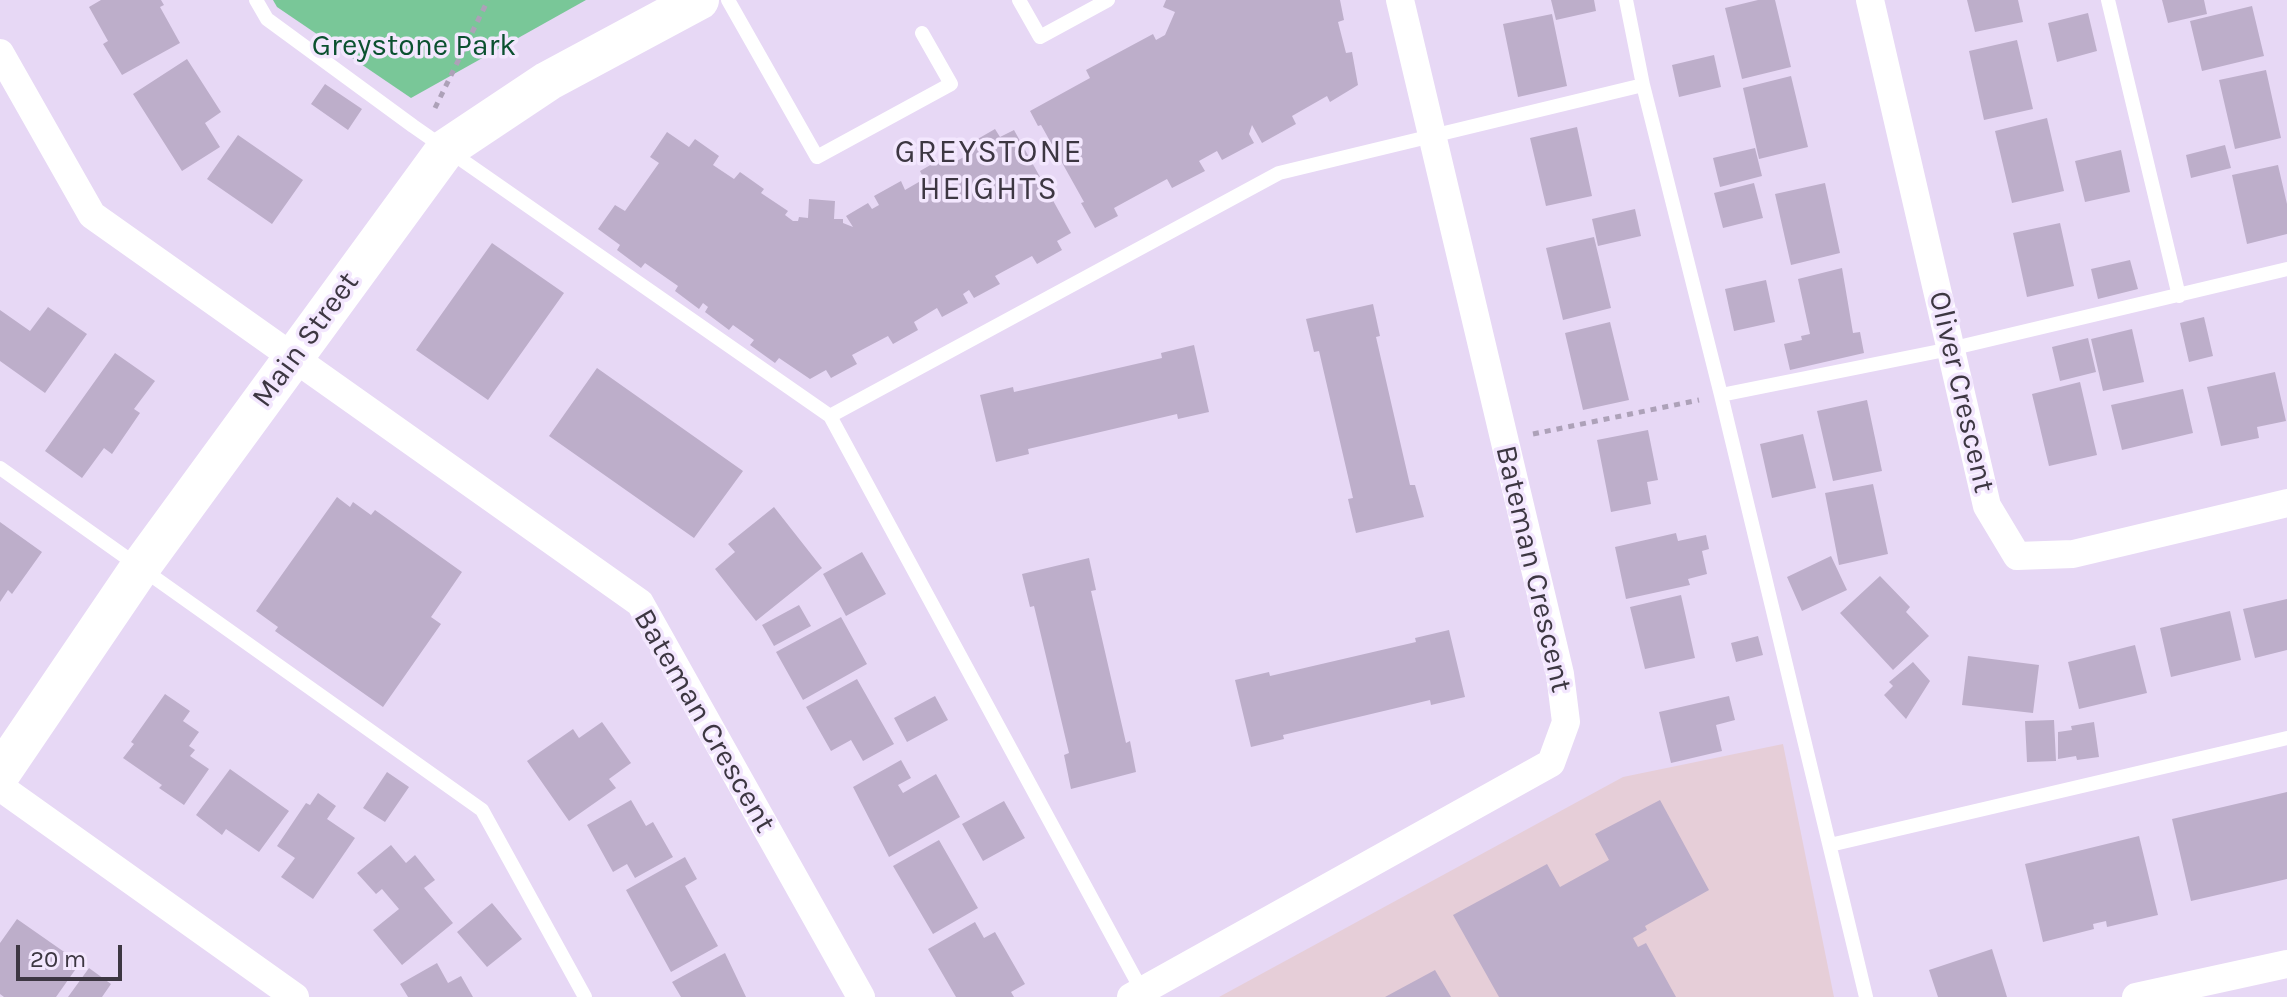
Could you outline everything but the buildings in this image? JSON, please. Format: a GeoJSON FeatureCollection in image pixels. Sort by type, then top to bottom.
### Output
{"type":"FeatureCollection","features":[{"type":"Feature","properties":{"kind":"street","name":"Main Street"},"geometry":{"type":"LineString","coordinates":[[0,774],[139,569],[446,149],[548,81],[699,0]]}},
{"type":"Feature","properties":{"kind":"street","name":"Bateman Crescent"},"geometry":{"type":"LineString","coordinates":[[1136,994],[1551,763],[1566,722],[1560,674],[1400,0]]}},
{"type":"Feature","properties":{"kind":"street","name":"Oliver Crescent"},"geometry":{"type":"LineString","coordinates":[[1870,0],[1987,506],[2017,556],[2073,554],[2287,503]]}},
{"type":"Feature","properties":{"kind":"street","name":"Bateman Crescent"},"geometry":{"type":"LineString","coordinates":[[0,53],[92,215],[640,603],[861,997]]}},
{"type":"Feature","properties":{"kind":"street"},"geometry":{"type":"LineString","coordinates":[[0,787],[295,997]]}},
{"type":"Feature","properties":{"kind":"street"},"geometry":{"type":"LineString","coordinates":[[2136,997],[2222,986],[2287,964]]}},
{"type":"Feature","properties":{"kind":"lane"},"geometry":{"type":"LineString","coordinates":[[256,0],[267,19],[413,126],[830,416],[1136,994]]}},
{"type":"Feature","properties":{"kind":"lane"},"geometry":{"type":"LineString","coordinates":[[728,0],[817,157],[951,84],[922,33]]}},
{"type":"Feature","properties":{"kind":"lane"},"geometry":{"type":"LineString","coordinates":[[1019,0],[1040,37],[1108,0]]}},
{"type":"Feature","properties":{"kind":"lane"},"geometry":{"type":"LineString","coordinates":[[1626,0],[1643,85],[1866,997]]}},
{"type":"Feature","properties":{"kind":"lane"},"geometry":{"type":"LineString","coordinates":[[2108,0],[2179,296]]}},
{"type":"Feature","properties":{"kind":"lane"},"geometry":{"type":"LineString","coordinates":[[830,416],[1279,173],[1643,85]]}},
{"type":"Feature","properties":{"kind":"lane"},"geometry":{"type":"LineString","coordinates":[[1721,395],[1950,349],[2287,269]]}},
{"type":"Feature","properties":{"kind":"lane"},"geometry":{"type":"LineString","coordinates":[[0,468],[482,810],[585,997]]}},
{"type":"Feature","properties":{"kind":"lane"},"geometry":{"type":"LineString","coordinates":[[1830,845],[2287,738]]}},
{"type":"Feature","properties":{"kind":"path"},"geometry":{"type":"LineString","coordinates":[[413,126],[439,105],[488,0]]}},
{"type":"Feature","properties":{"kind":"path"},"geometry":{"type":"LineString","coordinates":[[1531,435],[1721,395]]}},
{"type":"Feature","properties":{"kind":"shaded area"},"geometry":{"type":"Polygon","coordinates":[[[1783,744],[1834,997],[1219,997],[1623,777],[1783,744]]]}},
{"type":"Feature","properties":{"kind":"green space","name":"Greystone Park"},"geometry":{"type":"Polygon","coordinates":[[[273,0],[586,0],[411,98],[277,7],[273,0]]]}},
{"type":"Feature","properties":{"kind":"district","name":"GREYSTONE HEIGHTS"},"geometry":{"type":"Point","coordinates":[989,172]}}]}
